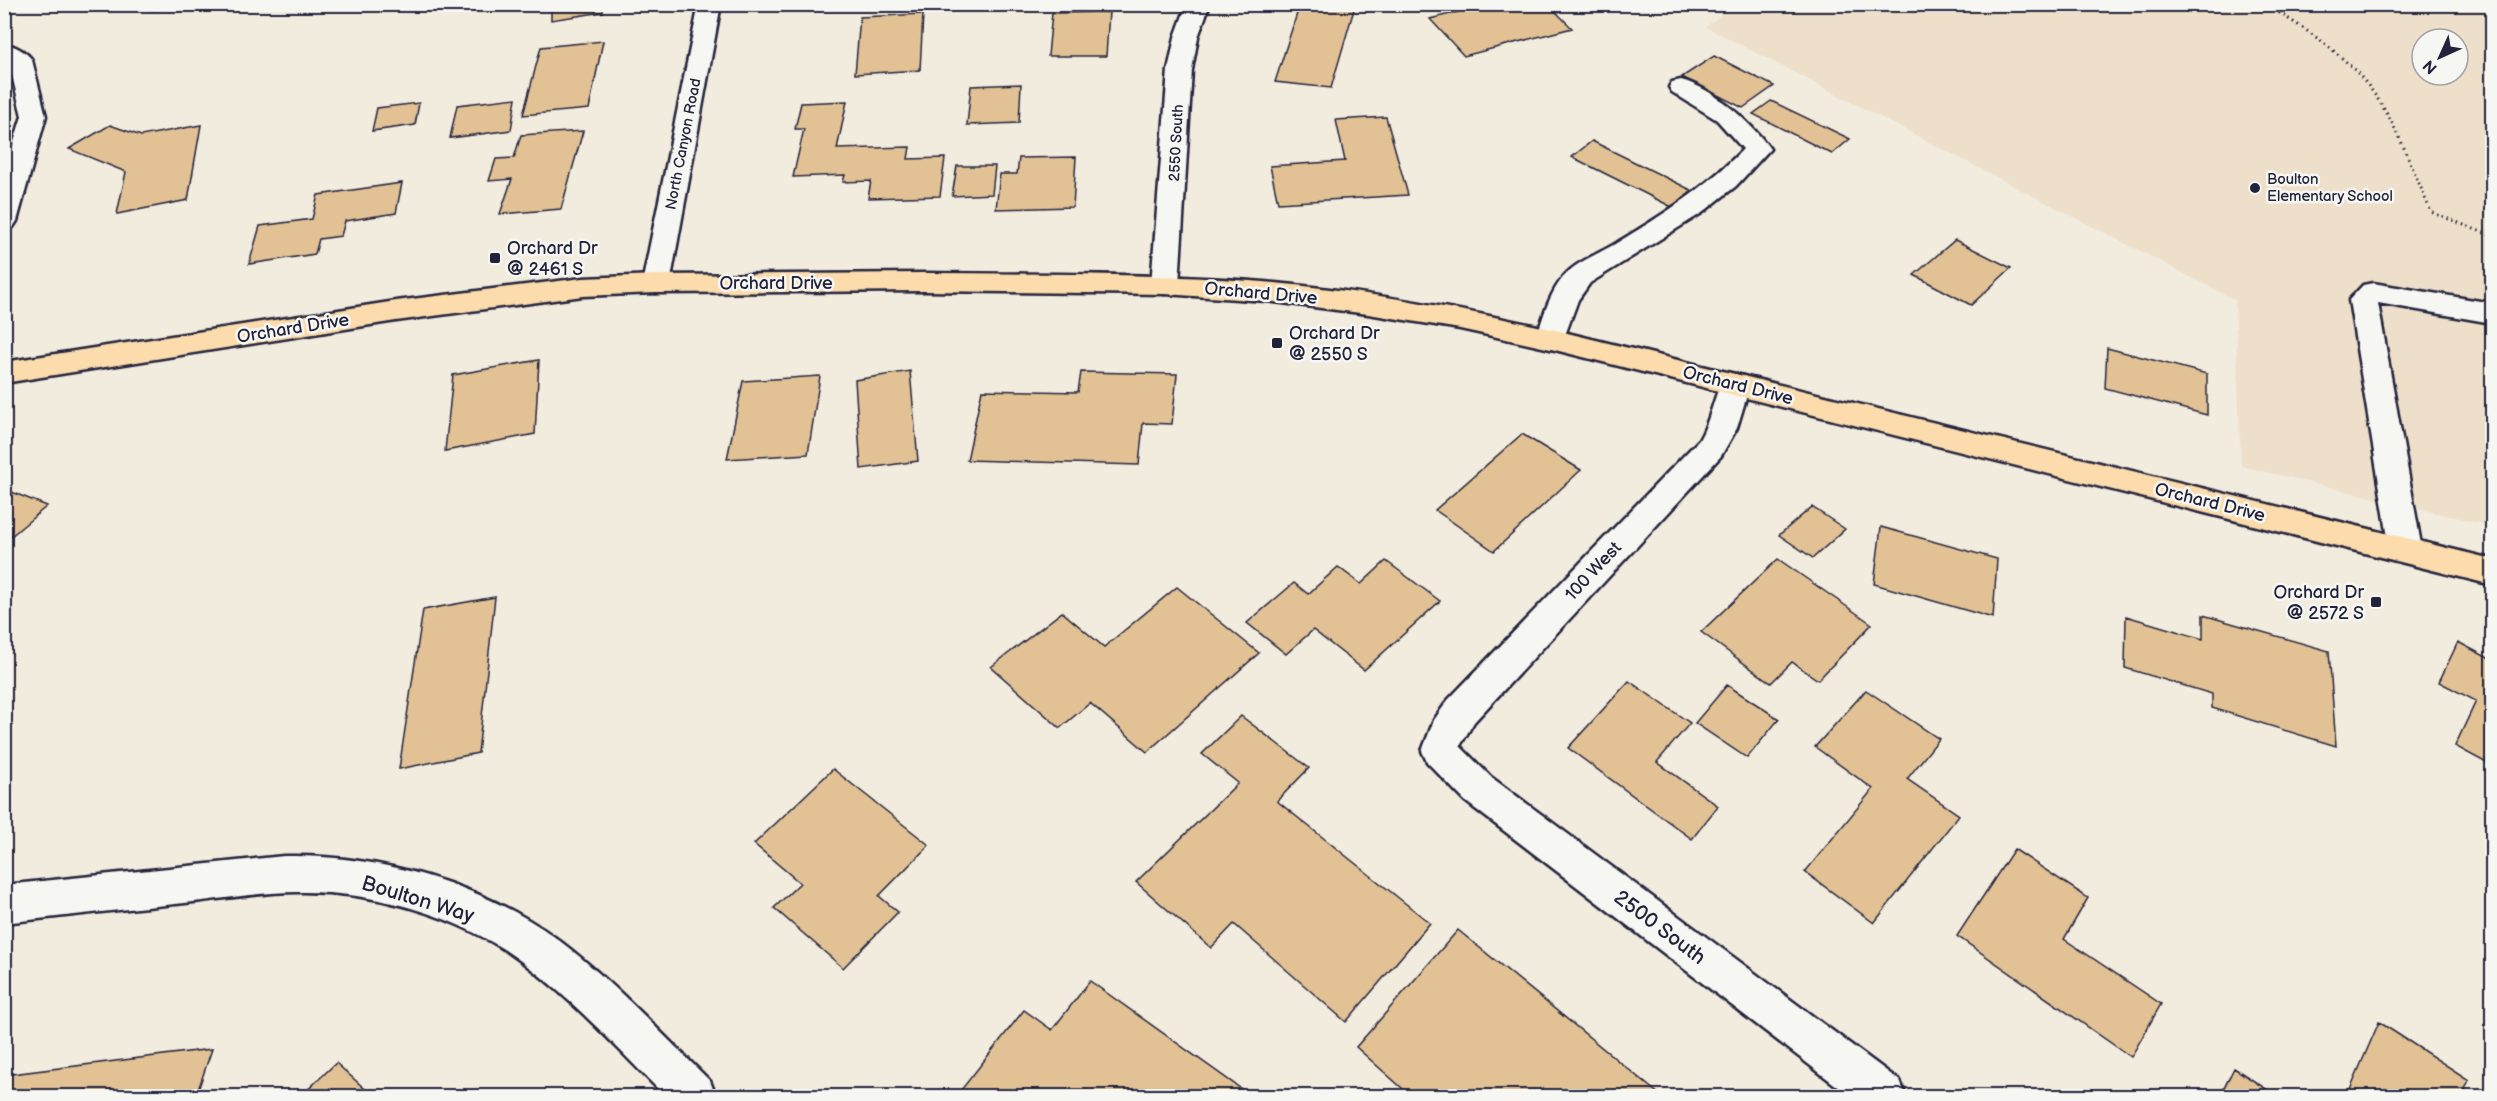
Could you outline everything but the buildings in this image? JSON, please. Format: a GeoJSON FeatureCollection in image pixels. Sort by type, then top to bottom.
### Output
{"type":"FeatureCollection","features":[{"type":"Feature","properties":{"kind":"main road","name":"Orchard Drive"},"geometry":{"type":"LineString","coordinates":[[4,373],[408,310],[583,287],[656,284],[924,282],[1165,285],[1266,292],[1368,304],[1551,339],[2493,572]]}},
{"type":"Feature","properties":{"kind":"street","name":"North Canyon Road"},"geometry":{"type":"LineString","coordinates":[[656,284],[710,4]]}},
{"type":"Feature","properties":{"kind":"street","name":"2550 South"},"geometry":{"type":"LineString","coordinates":[[1165,285],[1171,232],[1180,58],[1184,40],[1199,4]]}},
{"type":"Feature","properties":{"kind":"street"},"geometry":{"type":"LineString","coordinates":[[4,50],[20,60],[34,116],[4,221]]}},
{"type":"Feature","properties":{"kind":"street"},"geometry":{"type":"LineString","coordinates":[[1551,339],[1570,287],[1577,278],[1612,259],[1710,195],[1740,169],[1757,149],[1726,115],[1681,87]]}},
{"type":"Feature","properties":{"kind":"street"},"geometry":{"type":"LineString","coordinates":[[2406,550],[2363,300],[2373,292],[2492,313]]}},
{"type":"Feature","properties":{"kind":"street","name":"100 West"},"geometry":{"type":"LineString","coordinates":[[1440,751],[1447,731],[1461,711],[1710,448],[1722,428],[1735,385]]}},
{"type":"Feature","properties":{"kind":"street","name":"2500 South"},"geometry":{"type":"LineString","coordinates":[[1440,751],[1478,789],[1885,1096]]}},
{"type":"Feature","properties":{"kind":"street","name":"Boulton Way"},"geometry":{"type":"LineString","coordinates":[[4,904],[248,877],[315,874],[378,883],[437,900],[492,922],[540,950],[588,992],[695,1096]]}},
{"type":"Feature","properties":{"kind":"path"},"geometry":{"type":"LineString","coordinates":[[2265,4],[2331,47],[2357,74],[2385,109],[2431,212],[2493,236]]}},
{"type":"Feature","properties":{"kind":"shaded area","name":"Boulton Elementary School"},"geometry":{"type":"Polygon","coordinates":[[[1733,4],[2492,5],[2492,526],[2241,466],[2235,300],[1706,27],[1733,4]]]}},
{"type":"Feature","properties":{"kind":"place","name":"Boulton Elementary School"},"geometry":{"type":"Point","coordinates":[2255,188]}},
{"type":"Feature","properties":{"kind":"place","name":"Orchard Dr @ 2461 S"},"geometry":{"type":"Point","coordinates":[495,258]}},
{"type":"Feature","properties":{"kind":"place","name":"Orchard Dr @ 2550 S"},"geometry":{"type":"Point","coordinates":[1277,343]}},
{"type":"Feature","properties":{"kind":"place","name":"Orchard Dr @ 2572 S"},"geometry":{"type":"Point","coordinates":[2376,602]}}]}
